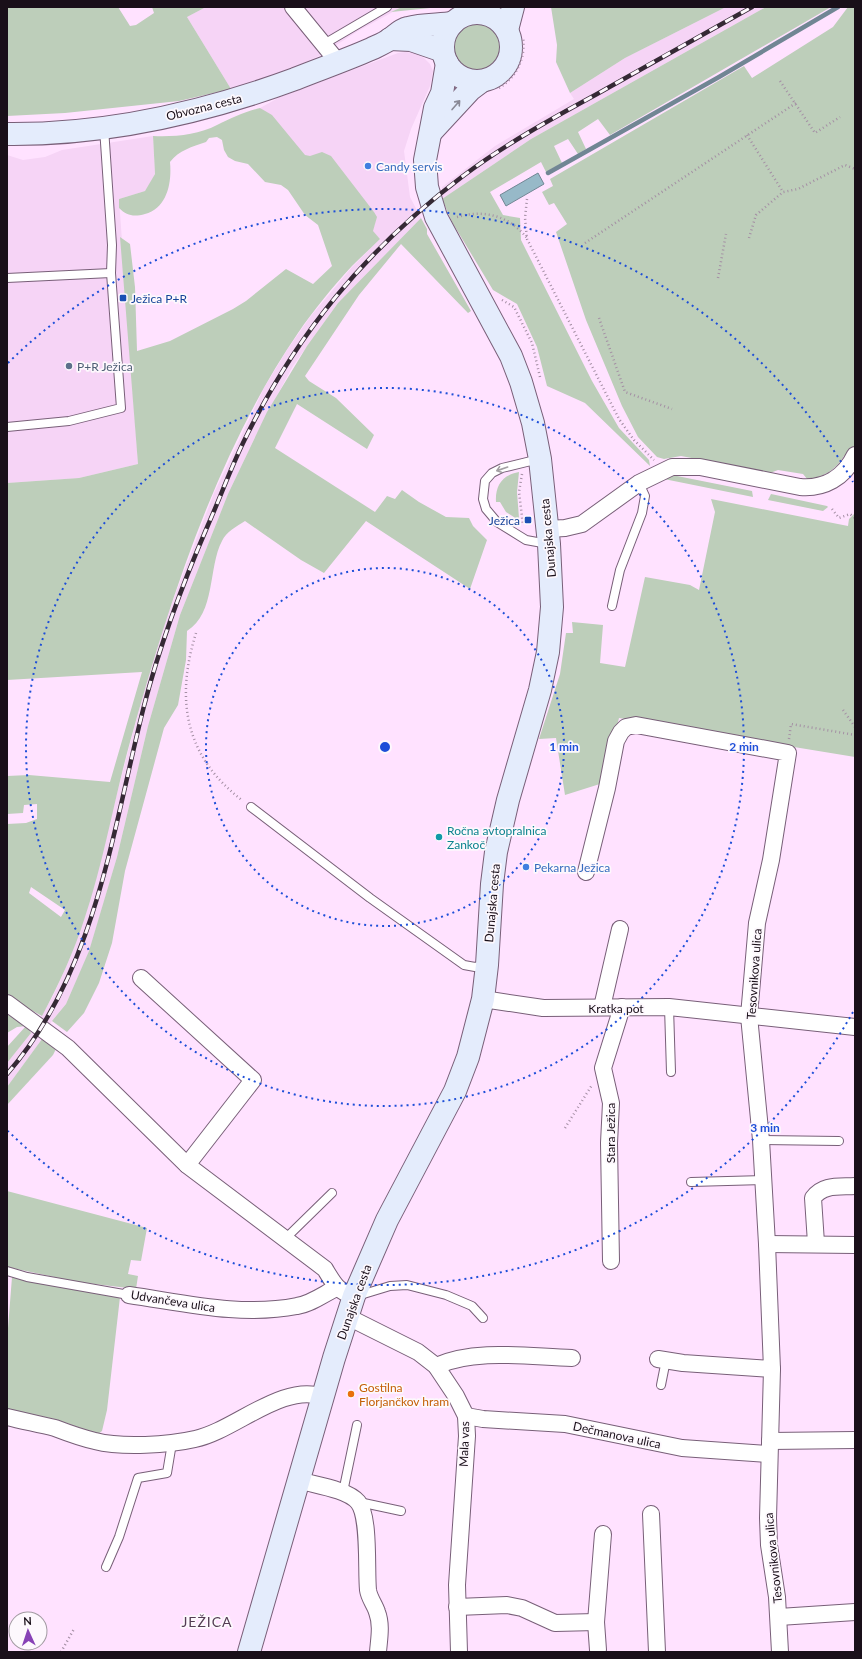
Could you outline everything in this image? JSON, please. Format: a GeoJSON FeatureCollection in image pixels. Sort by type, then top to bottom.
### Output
{"type":"FeatureCollection","features":[{"type":"Feature","properties":{"kind":"main road"},"geometry":{"type":"LineString","coordinates":[[507,30],[513,7]]}},
{"type":"Feature","properties":{"kind":"main road"},"geometry":{"type":"LineString","coordinates":[[445,57],[454,71],[462,78],[472,81],[482,81],[492,78],[500,73],[508,62],[512,48],[511,38],[507,30],[492,16],[482,10],[462,16],[453,23]]}},
{"type":"Feature","properties":{"kind":"main road","name":"Obvozna cesta"},"geometry":{"type":"LineString","coordinates":[[7,134],[67,131],[104,127],[145,121],[208,108],[235,100],[338,62],[390,39],[397,32],[408,28],[453,23]]}},
{"type":"Feature","properties":{"kind":"main road","name":"Dunajska cesta"},"geometry":{"type":"LineString","coordinates":[[249,1652],[298,1480],[348,1317],[345,1292],[387,1220],[454,1091],[468,1057],[483,999],[496,852],[508,800],[536,704],[548,652],[552,607],[548,537],[540,459],[533,423],[517,371],[496,326],[452,249],[436,217],[431,202],[425,167],[435,108],[442,93],[445,57],[444,39],[453,23]]}},
{"type":"Feature","properties":{"kind":"main road","name":"Obvozna cesta"},"geometry":{"type":"LineString","coordinates":[[390,39],[410,40],[445,57]]}},
{"type":"Feature","properties":{"kind":"main road"},"geometry":{"type":"LineString","coordinates":[[432,131],[470,90],[482,81]]}},
{"type":"Feature","properties":{"kind":"street"},"geometry":{"type":"LineString","coordinates":[[293,7],[338,62]]}},
{"type":"Feature","properties":{"kind":"street"},"geometry":{"type":"LineString","coordinates":[[548,537],[565,528],[582,524],[639,483],[672,467],[693,466],[800,487],[814,488],[828,483],[840,476],[846,470],[855,455]]}},
{"type":"Feature","properties":{"kind":"street"},"geometry":{"type":"LineString","coordinates":[[586,872],[608,788],[616,741],[626,727],[636,725],[788,753]]}},
{"type":"Feature","properties":{"kind":"street","name":"Tesovnikova ulica"},"geometry":{"type":"LineString","coordinates":[[780,1652],[779,1617],[768,1524],[772,1369],[764,1180],[749,1016],[757,923],[770,860],[788,753]]}},
{"type":"Feature","properties":{"kind":"street"},"geometry":{"type":"LineString","coordinates":[[602,1008],[620,929]]}},
{"type":"Feature","properties":{"kind":"street"},"geometry":{"type":"LineString","coordinates":[[141,978],[253,1080],[188,1165]]}},
{"type":"Feature","properties":{"kind":"street","name":"Kratka pot"},"geometry":{"type":"LineString","coordinates":[[483,999],[544,1008],[669,1007],[855,1027]]}},
{"type":"Feature","properties":{"kind":"street"},"geometry":{"type":"LineString","coordinates":[[7,1003],[63,1043],[188,1165],[214,1187],[286,1238],[324,1269],[345,1292]]}},
{"type":"Feature","properties":{"kind":"street","name":"Stara Ježica"},"geometry":{"type":"LineString","coordinates":[[611,1261],[609,1143],[611,1104],[603,1068],[622,1007]]}},
{"type":"Feature","properties":{"kind":"street"},"geometry":{"type":"LineString","coordinates":[[816,1243],[813,1198],[817,1192],[826,1187],[855,1186]]}},
{"type":"Feature","properties":{"kind":"street"},"geometry":{"type":"LineString","coordinates":[[767,1244],[816,1243],[855,1245]]}},
{"type":"Feature","properties":{"kind":"street","name":"Udvančeva ulica"},"geometry":{"type":"LineString","coordinates":[[129,1295],[218,1308],[253,1311],[298,1306],[345,1292]]}},
{"type":"Feature","properties":{"kind":"street","name":"Mala vas"},"geometry":{"type":"LineString","coordinates":[[348,1317],[418,1352],[436,1366],[456,1396],[466,1416],[457,1607],[459,1652]]}},
{"type":"Feature","properties":{"kind":"street"},"geometry":{"type":"LineString","coordinates":[[436,1366],[449,1360],[485,1356],[572,1358]]}},
{"type":"Feature","properties":{"kind":"street"},"geometry":{"type":"LineString","coordinates":[[662,1359],[683,1363],[772,1369]]}},
{"type":"Feature","properties":{"kind":"street"},"geometry":{"type":"LineString","coordinates":[[7,1417],[53,1428],[96,1442],[116,1444],[172,1443],[197,1439],[283,1399],[299,1394],[312,1393],[323,1397]]}},
{"type":"Feature","properties":{"kind":"street","name":"Dečmanova ulica"},"geometry":{"type":"LineString","coordinates":[[466,1416],[483,1419],[565,1424],[682,1448],[769,1447]]}},
{"type":"Feature","properties":{"kind":"street"},"geometry":{"type":"LineString","coordinates":[[769,1447],[855,1440]]}},
{"type":"Feature","properties":{"kind":"street"},"geometry":{"type":"LineString","coordinates":[[298,1480],[343,1492],[358,1502],[364,1515],[368,1592],[378,1614],[380,1632],[378,1652]]}},
{"type":"Feature","properties":{"kind":"street"},"geometry":{"type":"LineString","coordinates":[[651,1514],[657,1652]]}},
{"type":"Feature","properties":{"kind":"street"},"geometry":{"type":"LineString","coordinates":[[598,1650],[596,1622],[603,1534]]}},
{"type":"Feature","properties":{"kind":"street"},"geometry":{"type":"LineString","coordinates":[[457,1607],[507,1605],[522,1608],[555,1623],[596,1622]]}},
{"type":"Feature","properties":{"kind":"street"},"geometry":{"type":"LineString","coordinates":[[779,1617],[855,1612]]}},
{"type":"Feature","properties":{"kind":"lane"},"geometry":{"type":"LineString","coordinates":[[324,44],[387,7]]}},
{"type":"Feature","properties":{"kind":"lane"},"geometry":{"type":"LineString","coordinates":[[7,427],[69,421],[121,408],[111,273],[112,245],[104,127]]}},
{"type":"Feature","properties":{"kind":"lane"},"geometry":{"type":"LineString","coordinates":[[7,278],[111,273]]}},
{"type":"Feature","properties":{"kind":"lane"},"geometry":{"type":"LineString","coordinates":[[540,459],[502,468],[492,473],[485,481],[483,499],[486,509],[497,522],[526,540],[548,537]]}},
{"type":"Feature","properties":{"kind":"lane"},"geometry":{"type":"LineString","coordinates":[[612,606],[620,570],[642,513],[645,496],[639,483]]}},
{"type":"Feature","properties":{"kind":"lane"},"geometry":{"type":"LineString","coordinates":[[251,807],[370,898],[464,965],[475,967],[487,965]]}},
{"type":"Feature","properties":{"kind":"lane"},"geometry":{"type":"LineString","coordinates":[[669,1007],[671,1072]]}},
{"type":"Feature","properties":{"kind":"lane"},"geometry":{"type":"LineString","coordinates":[[761,1140],[838,1141]]}},
{"type":"Feature","properties":{"kind":"lane"},"geometry":{"type":"LineString","coordinates":[[691,1182],[764,1180]]}},
{"type":"Feature","properties":{"kind":"lane"},"geometry":{"type":"LineString","coordinates":[[286,1238],[332,1193]]}},
{"type":"Feature","properties":{"kind":"lane","name":"Udvančeva ulica"},"geometry":{"type":"LineString","coordinates":[[7,1271],[28,1277],[129,1295]]}},
{"type":"Feature","properties":{"kind":"lane"},"geometry":{"type":"LineString","coordinates":[[345,1292],[367,1294],[390,1286],[407,1285],[427,1289],[459,1300],[472,1306],[483,1318]]}},
{"type":"Feature","properties":{"kind":"lane"},"geometry":{"type":"LineString","coordinates":[[661,1385],[662,1359]]}},
{"type":"Feature","properties":{"kind":"lane"},"geometry":{"type":"LineString","coordinates":[[343,1492],[358,1425]]}},
{"type":"Feature","properties":{"kind":"lane"},"geometry":{"type":"LineString","coordinates":[[106,1567],[119,1537],[138,1478],[167,1473],[172,1443]]}},
{"type":"Feature","properties":{"kind":"lane"},"geometry":{"type":"LineString","coordinates":[[358,1502],[400,1511]]}},
{"type":"Feature","properties":{"kind":"path"},"geometry":{"type":"LineString","coordinates":[[780,81],[815,133],[840,117]]}},
{"type":"Feature","properties":{"kind":"path"},"geometry":{"type":"LineString","coordinates":[[585,243],[796,103]]}},
{"type":"Feature","properties":{"kind":"path"},"geometry":{"type":"LineString","coordinates":[[747,135],[783,192]]}},
{"type":"Feature","properties":{"kind":"path"},"geometry":{"type":"LineString","coordinates":[[749,238],[756,215],[783,192],[798,189],[845,165],[855,169]]}},
{"type":"Feature","properties":{"kind":"path"},"geometry":{"type":"LineString","coordinates":[[527,199],[525,218],[527,239]]}},
{"type":"Feature","properties":{"kind":"path"},"geometry":{"type":"LineString","coordinates":[[455,217],[472,213],[502,218],[515,225],[527,239],[619,419],[634,440],[653,458],[661,471]]}},
{"type":"Feature","properties":{"kind":"path"},"geometry":{"type":"LineString","coordinates":[[718,278],[726,234]]}},
{"type":"Feature","properties":{"kind":"path"},"geometry":{"type":"LineString","coordinates":[[599,318],[625,392],[672,409]]}},
{"type":"Feature","properties":{"kind":"path","name":"Dunajska cesta"},"geometry":{"type":"LineString","coordinates":[[522,472],[519,492],[523,528]]}},
{"type":"Feature","properties":{"kind":"path"},"geometry":{"type":"LineString","coordinates":[[832,509],[839,518],[850,514],[855,518]]}},
{"type":"Feature","properties":{"kind":"path"},"geometry":{"type":"LineString","coordinates":[[196,633],[189,658],[186,698],[192,738],[205,762],[215,774],[251,807]]}},
{"type":"Feature","properties":{"kind":"path"},"geometry":{"type":"LineString","coordinates":[[842,710],[855,727]]}},
{"type":"Feature","properties":{"kind":"path"},"geometry":{"type":"LineString","coordinates":[[788,753],[791,724],[855,734]]}},
{"type":"Feature","properties":{"kind":"path"},"geometry":{"type":"LineString","coordinates":[[565,1128],[603,1068]]}},
{"type":"Feature","properties":{"kind":"path"},"geometry":{"type":"LineString","coordinates":[[61,1652],[74,1628]]}},
{"type":"Feature","properties":{"kind":"shaded area"},"geometry":{"type":"Polygon","coordinates":[[[206,7],[402,7],[358,31],[321,55],[286,71],[231,89],[187,17],[206,7]]]}},
{"type":"Feature","properties":{"kind":"shaded area"},"geometry":{"type":"Polygon","coordinates":[[[726,7],[766,7],[531,139],[442,199],[442,187],[495,146],[574,99],[570,93],[625,58],[726,7]]]}},
{"type":"Feature","properties":{"kind":"shaded area"},"geometry":{"type":"Polygon","coordinates":[[[398,53],[414,53],[424,58],[430,64],[433,71],[430,86],[411,129],[404,151],[410,197],[421,218],[338,303],[293,366],[257,433],[228,494],[180,615],[148,726],[117,857],[89,952],[66,1004],[52,1021],[42,1039],[7,1087],[7,1063],[31,1033],[53,996],[70,958],[85,916],[142,698],[167,616],[214,493],[264,388],[287,350],[310,317],[352,267],[380,239],[372,231],[375,224],[374,212],[368,205],[327,203],[260,108],[280,97],[398,53]]]}},
{"type":"Feature","properties":{"kind":"shaded area","name":"P+R Ježica"},"geometry":{"type":"Polygon","coordinates":[[[153,136],[155,174],[150,184],[145,191],[119,199],[138,464],[79,478],[7,483],[7,155],[23,160],[45,157],[62,150],[153,136]]]}},
{"type":"Feature","properties":{"kind":"green space"},"geometry":{"type":"Polygon","coordinates":[[[7,7],[118,7],[130,26],[136,25],[154,13],[152,7],[206,7],[187,17],[231,89],[179,101],[65,113],[7,116],[7,7]]]}},
{"type":"Feature","properties":{"kind":"green space"},"geometry":{"type":"Polygon","coordinates":[[[402,7],[440,7],[391,12],[402,7]]]}},
{"type":"Feature","properties":{"kind":"green space"},"geometry":{"type":"Polygon","coordinates":[[[551,7],[726,7],[625,58],[570,93],[556,62],[557,45],[551,7]]]}},
{"type":"Feature","properties":{"kind":"green space"},"geometry":{"type":"Polygon","coordinates":[[[766,7],[831,7],[610,135],[598,119],[578,132],[586,149],[578,154],[568,139],[554,146],[562,163],[546,172],[541,162],[490,192],[503,215],[520,218],[521,240],[592,381],[619,428],[649,460],[650,466],[585,403],[547,386],[537,347],[517,304],[493,290],[452,222],[442,199],[531,139],[766,7]]]}},
{"type":"Feature","properties":{"kind":"green space"},"geometry":{"type":"Polygon","coordinates":[[[848,7],[855,7],[855,455],[853,459],[844,456],[841,461],[829,472],[808,480],[803,474],[778,470],[770,473],[681,456],[664,459],[657,457],[638,437],[622,406],[586,320],[556,232],[567,224],[554,203],[549,205],[542,192],[553,186],[550,179],[744,66],[752,78],[833,27],[848,7]]]}},
{"type":"Feature","properties":{"kind":"green space"},"geometry":{"type":"Polygon","coordinates":[[[472,23],[482,23],[491,27],[497,33],[501,42],[501,52],[497,61],[491,67],[482,71],[472,71],[463,67],[457,61],[453,52],[453,42],[457,33],[463,27],[472,23]]]}},
{"type":"Feature","properties":{"kind":"green space"},"geometry":{"type":"Polygon","coordinates":[[[260,108],[272,115],[305,155],[310,156],[322,152],[331,156],[377,217],[373,231],[380,239],[338,281],[298,333],[269,379],[243,427],[219,478],[178,583],[161,637],[124,764],[98,874],[85,917],[66,968],[42,1016],[7,997],[7,824],[26,823],[37,819],[37,804],[24,805],[23,813],[7,814],[7,776],[29,775],[110,782],[142,672],[7,680],[7,483],[79,478],[138,464],[120,237],[130,244],[135,287],[137,351],[170,341],[233,309],[246,301],[286,269],[313,284],[332,266],[318,225],[305,215],[288,190],[281,185],[265,182],[248,164],[235,161],[228,157],[224,150],[222,140],[217,137],[209,138],[206,142],[186,149],[170,162],[169,186],[163,200],[152,211],[134,216],[125,213],[119,208],[119,199],[145,191],[155,174],[153,136],[177,136],[202,131],[238,115],[260,108]],[[31,887],[29,893],[61,917],[65,910],[31,887]]]}},
{"type":"Feature","properties":{"kind":"green space"},"geometry":{"type":"Polygon","coordinates":[[[421,218],[427,229],[427,234],[471,311],[468,313],[401,244],[359,295],[305,376],[309,381],[336,398],[374,435],[367,449],[297,404],[275,448],[375,512],[387,496],[395,499],[402,490],[419,502],[446,517],[469,518],[473,526],[487,540],[470,589],[366,521],[324,573],[301,560],[245,521],[226,535],[218,552],[203,613],[196,623],[187,631],[186,660],[178,705],[164,728],[125,871],[112,943],[99,983],[84,1013],[67,1032],[52,1021],[66,1004],[89,951],[117,857],[148,726],[180,615],[228,494],[267,412],[307,346],[338,303],[421,218]]]}},
{"type":"Feature","properties":{"kind":"green space"},"geometry":{"type":"Polygon","coordinates":[[[519,472],[517,492],[519,518],[517,519],[506,512],[500,502],[496,502],[496,496],[498,486],[501,482],[513,473],[519,472]]]}},
{"type":"Feature","properties":{"kind":"green space"},"geometry":{"type":"Polygon","coordinates":[[[672,475],[752,491],[753,497],[664,479],[672,475]]]}},
{"type":"Feature","properties":{"kind":"green space"},"geometry":{"type":"Polygon","coordinates":[[[771,494],[828,507],[823,511],[768,500],[771,494]]]}},
{"type":"Feature","properties":{"kind":"green space"},"geometry":{"type":"Polygon","coordinates":[[[711,499],[848,526],[849,519],[855,513],[855,757],[619,718],[603,783],[565,795],[556,738],[539,739],[560,674],[566,633],[573,633],[572,622],[603,625],[600,663],[625,667],[645,577],[690,585],[699,590],[715,512],[711,499]]]}},
{"type":"Feature","properties":{"kind":"green space"},"geometry":{"type":"Polygon","coordinates":[[[7,1011],[26,1025],[31,1033],[7,1063],[7,1047],[26,1026],[17,1027],[7,1033],[7,1011]]]}},
{"type":"Feature","properties":{"kind":"green space"},"geometry":{"type":"Polygon","coordinates":[[[42,1039],[56,1049],[53,1055],[7,1105],[7,1087],[42,1039]]]}},
{"type":"Feature","properties":{"kind":"green space"},"geometry":{"type":"Polygon","coordinates":[[[7,1191],[147,1228],[141,1261],[131,1260],[128,1274],[138,1276],[136,1289],[78,1282],[7,1267],[7,1191]]]}},
{"type":"Feature","properties":{"kind":"green space"},"geometry":{"type":"Polygon","coordinates":[[[12,1277],[120,1297],[107,1410],[102,1431],[98,1434],[54,1419],[7,1409],[7,1341],[12,1277]]]}},
{"type":"Feature","properties":{"kind":"water"},"geometry":{"type":"Polygon","coordinates":[[[538,173],[544,184],[506,206],[500,195],[538,173]]]}},
{"type":"Feature","properties":{"kind":"waterway"},"geometry":{"type":"LineString","coordinates":[[548,173],[719,77],[838,7]]}},
{"type":"Feature","properties":{"kind":"railway"},"geometry":{"type":"LineString","coordinates":[[7,1074],[37,1034],[61,991],[81,946],[97,899],[110,851],[150,683],[190,569],[243,443],[264,403],[310,330],[336,296],[364,264],[428,204],[463,176],[511,143],[545,123],[752,7]]}},
{"type":"Feature","properties":{"kind":"place","name":"Candy servis"},"geometry":{"type":"Point","coordinates":[368,166]}},
{"type":"Feature","properties":{"kind":"place","name":"Ježica P+R"},"geometry":{"type":"Point","coordinates":[123,298]}},
{"type":"Feature","properties":{"kind":"place","name":"P+R Ježica"},"geometry":{"type":"Point","coordinates":[69,366]}},
{"type":"Feature","properties":{"kind":"place","name":"Ježica"},"geometry":{"type":"Point","coordinates":[528,520]}},
{"type":"Feature","properties":{"kind":"place","name":"Ročna avtopralnica Zankoč"},"geometry":{"type":"Point","coordinates":[439,837]}},
{"type":"Feature","properties":{"kind":"place","name":"Pekarna Ježica"},"geometry":{"type":"Point","coordinates":[526,867]}},
{"type":"Feature","properties":{"kind":"place","name":"Gostilna Florjančkov hram"},"geometry":{"type":"Point","coordinates":[351,1394]}},
{"type":"Feature","properties":{"kind":"district","name":"JEŽICA"},"geometry":{"type":"Point","coordinates":[207,1621]}}]}
